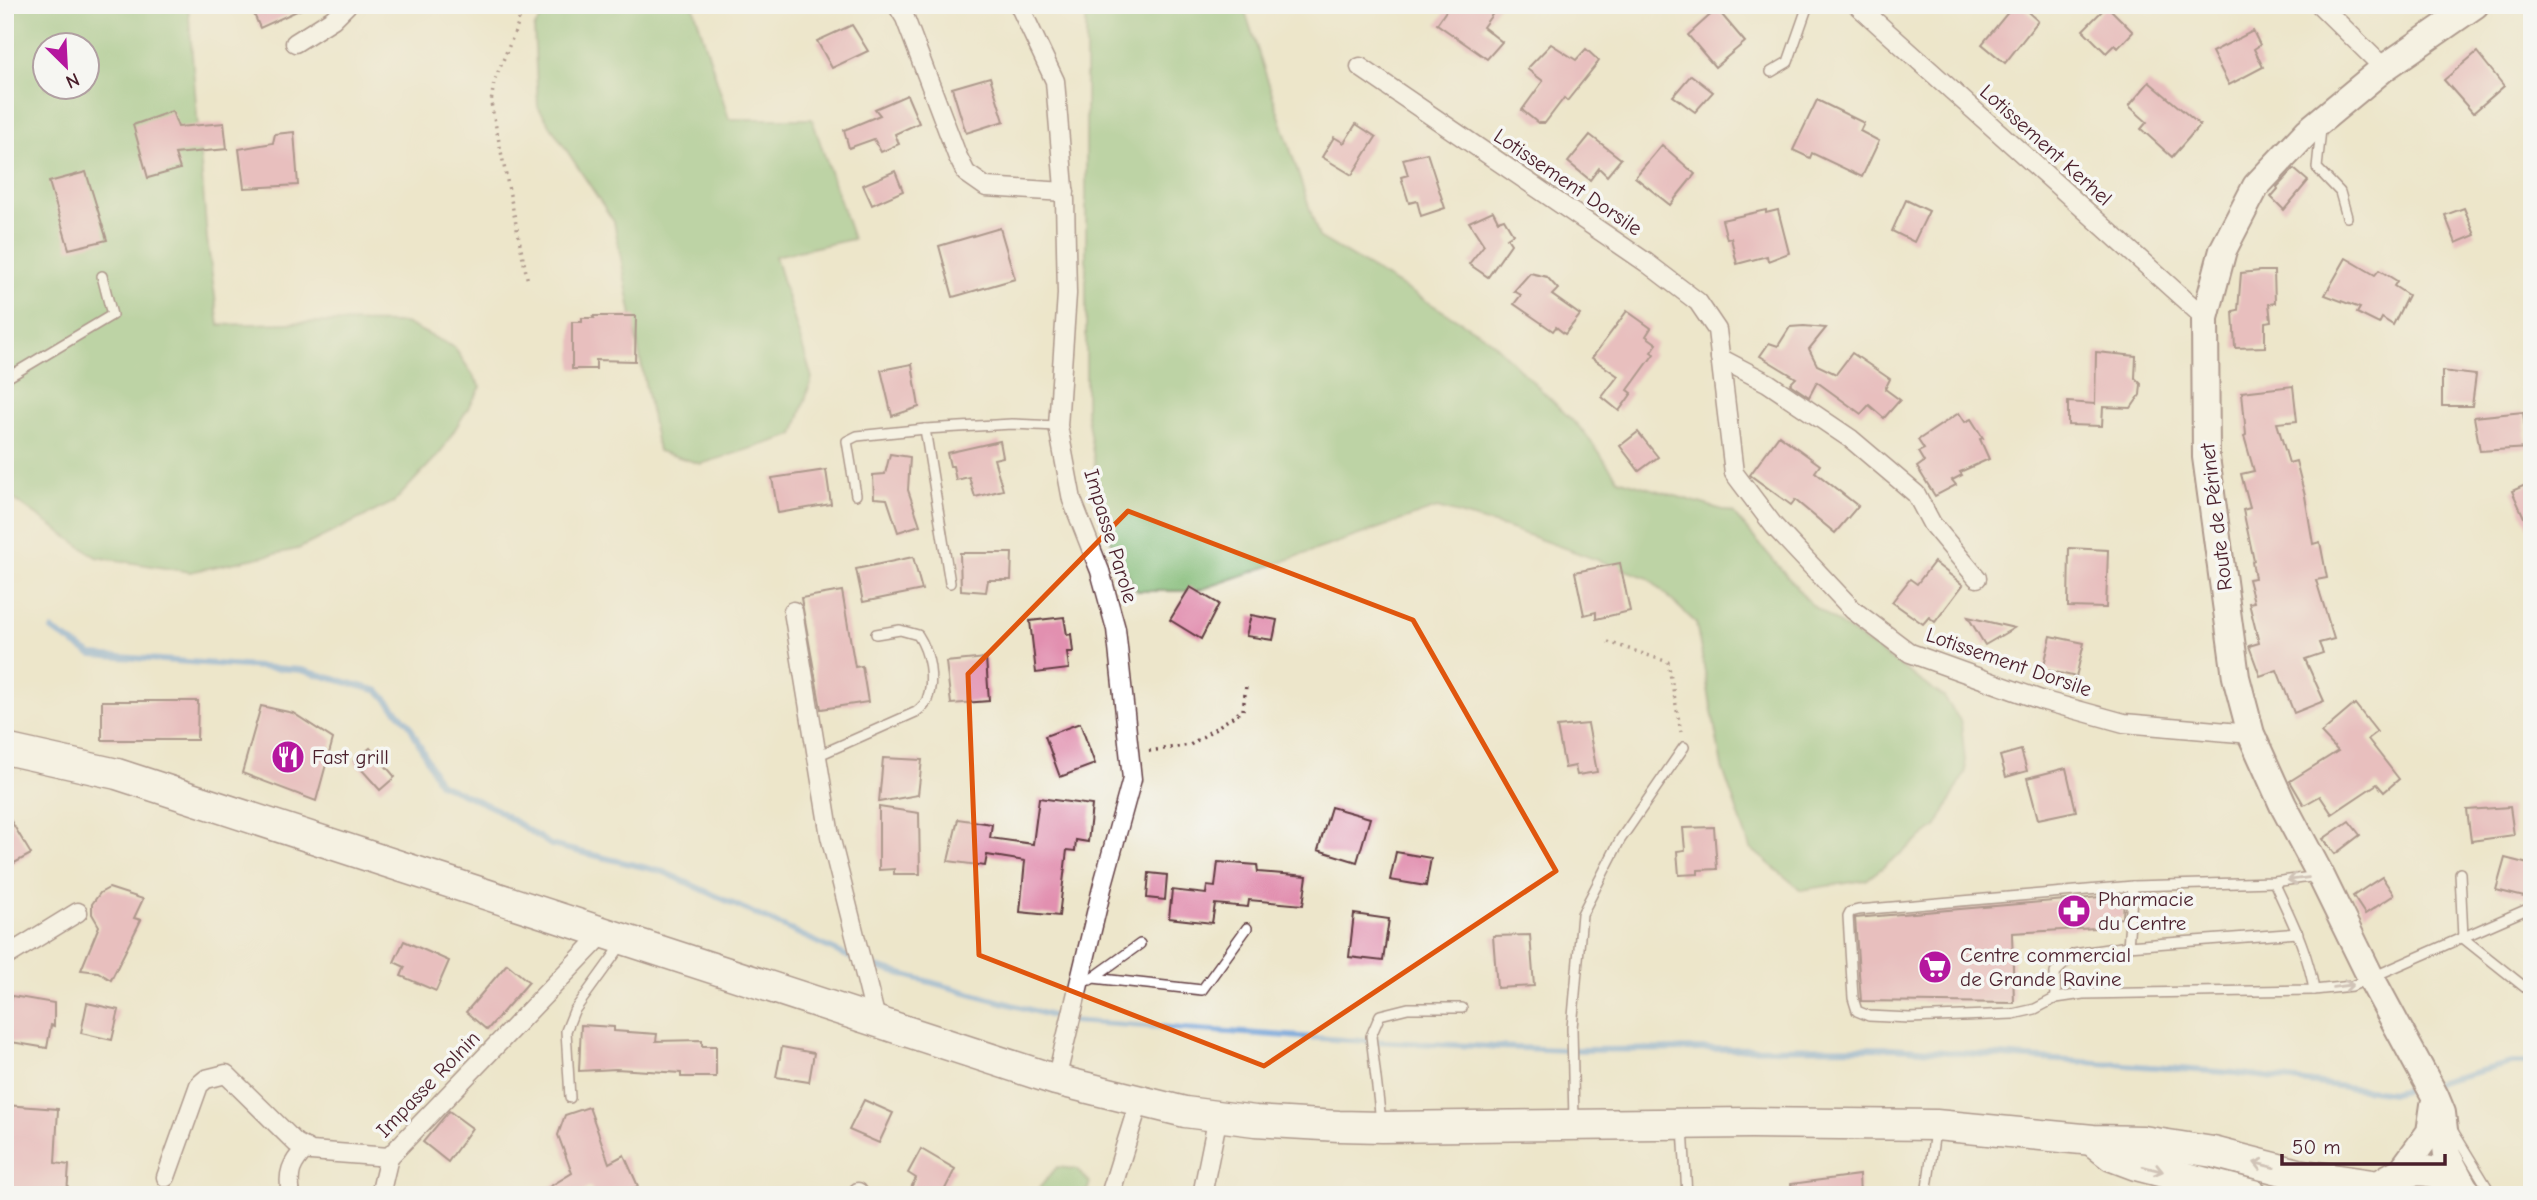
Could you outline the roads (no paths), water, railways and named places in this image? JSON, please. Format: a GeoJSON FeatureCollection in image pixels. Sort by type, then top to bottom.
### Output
{"type":"FeatureCollection","features":[{"type":"Feature","properties":{"kind":"main road","name":"Route de Périnet"},"geometry":{"type":"LineString","coordinates":[[2475,5],[2384,68],[2322,120],[2256,186],[2223,250],[2205,318],[2206,457],[2236,677],[2251,734],[2283,805],[2436,1100],[2447,1155],[2475,1194]]}},
{"type":"Feature","properties":{"kind":"main road"},"geometry":{"type":"LineString","coordinates":[[5,749],[117,774],[1056,1080],[1185,1112],[1255,1121],[1382,1127],[1682,1123],[1936,1125],[2155,1143],[2213,1152],[2298,1174],[2384,1184],[2418,1170],[2437,1172],[2475,1194]]}},
{"type":"Feature","properties":{"kind":"main road"},"geometry":{"type":"LineString","coordinates":[[2384,1184],[2430,1132],[2436,1100]]}},
{"type":"Feature","properties":{"kind":"main road"},"geometry":{"type":"LineString","coordinates":[[2093,1140],[2112,1156],[2136,1165],[2201,1186],[2253,1195]]}},
{"type":"Feature","properties":{"kind":"street"},"geometry":{"type":"LineString","coordinates":[[295,43],[333,19],[347,5]]}},
{"type":"Feature","properties":{"kind":"street"},"geometry":{"type":"LineString","coordinates":[[897,5],[905,18],[957,155],[967,173],[986,187],[1065,192]]}},
{"type":"Feature","properties":{"kind":"street","name":"Impasse Parole"},"geometry":{"type":"LineString","coordinates":[[1019,5],[1055,81],[1065,192],[1067,294],[1058,426],[1072,500],[1100,571],[1116,629],[1132,779],[1056,1080]]}},
{"type":"Feature","properties":{"kind":"street","name":"Lotissement Kerhel"},"geometry":{"type":"LineString","coordinates":[[1857,5],[2205,318]]}},
{"type":"Feature","properties":{"kind":"street"},"geometry":{"type":"LineString","coordinates":[[2320,5],[2384,68]]}},
{"type":"Feature","properties":{"kind":"street","name":"Lotissement Dorsile"},"geometry":{"type":"LineString","coordinates":[[1360,67],[1647,263],[1698,302],[1717,330],[1734,473],[1774,526],[1853,610],[1910,653],[2041,700],[2124,723],[2251,734]]}},
{"type":"Feature","properties":{"kind":"street"},"geometry":{"type":"LineString","coordinates":[[1720,358],[1768,383],[1851,439],[1916,494],[1932,524],[1977,578]]}},
{"type":"Feature","properties":{"kind":"street"},"geometry":{"type":"LineString","coordinates":[[793,611],[830,836],[876,1020]]}},
{"type":"Feature","properties":{"kind":"street"},"geometry":{"type":"LineString","coordinates":[[5,957],[78,912]]}},
{"type":"Feature","properties":{"kind":"street","name":"Impasse Rolnin"},"geometry":{"type":"LineString","coordinates":[[306,1148],[311,1151],[388,1157],[616,935]]}},
{"type":"Feature","properties":{"kind":"street"},"geometry":{"type":"LineString","coordinates":[[166,1177],[199,1085],[206,1079],[226,1074],[296,1143],[306,1148],[291,1164],[288,1180],[291,1195]]}},
{"type":"Feature","properties":{"kind":"street"},"geometry":{"type":"LineString","coordinates":[[1110,1195],[1139,1102]]}},
{"type":"Feature","properties":{"kind":"street"},"geometry":{"type":"LineString","coordinates":[[1202,1195],[1218,1116]]}},
{"type":"Feature","properties":{"kind":"street"},"geometry":{"type":"LineString","coordinates":[[380,1195],[388,1157]]}},
{"type":"Feature","properties":{"kind":"lane"},"geometry":{"type":"LineString","coordinates":[[1771,72],[1788,62],[1808,5]]}},
{"type":"Feature","properties":{"kind":"lane"},"geometry":{"type":"LineString","coordinates":[[2322,120],[2317,168],[2340,192],[2347,217]]}},
{"type":"Feature","properties":{"kind":"lane"},"geometry":{"type":"LineString","coordinates":[[5,379],[112,315],[102,275]]}},
{"type":"Feature","properties":{"kind":"lane"},"geometry":{"type":"LineString","coordinates":[[856,495],[848,441],[857,436],[1012,424],[1058,426]]}},
{"type":"Feature","properties":{"kind":"lane"},"geometry":{"type":"LineString","coordinates":[[925,429],[950,583]]}},
{"type":"Feature","properties":{"kind":"lane"},"geometry":{"type":"LineString","coordinates":[[817,756],[916,712],[927,701],[931,675],[926,648],[918,635],[900,630],[876,634]]}},
{"type":"Feature","properties":{"kind":"lane"},"geometry":{"type":"LineString","coordinates":[[1574,1125],[1572,1028],[1582,914],[1620,840],[1684,747]]}},
{"type":"Feature","properties":{"kind":"lane"},"geometry":{"type":"LineString","coordinates":[[2460,873],[2463,938],[2532,993]]}},
{"type":"Feature","properties":{"kind":"lane"},"geometry":{"type":"LineString","coordinates":[[2321,876],[2274,882],[2133,886],[1850,912],[1848,916],[1853,998],[1857,1011],[1869,1016],[1910,1018],[2013,1014],[2035,1009],[2056,998],[2083,994],[2314,990],[2352,986],[2532,907]]}},
{"type":"Feature","properties":{"kind":"lane"},"geometry":{"type":"LineString","coordinates":[[2274,882],[2310,965],[2314,990]]}},
{"type":"Feature","properties":{"kind":"lane"},"geometry":{"type":"LineString","coordinates":[[2128,946],[2133,886]]}},
{"type":"Feature","properties":{"kind":"lane"},"geometry":{"type":"LineString","coordinates":[[1093,978],[1202,990],[1247,928]]}},
{"type":"Feature","properties":{"kind":"lane"},"geometry":{"type":"LineString","coordinates":[[2056,998],[2055,972],[2074,954],[2128,946],[2298,933]]}},
{"type":"Feature","properties":{"kind":"lane"},"geometry":{"type":"LineString","coordinates":[[570,1098],[566,1031],[574,1011],[616,935]]}},
{"type":"Feature","properties":{"kind":"lane"},"geometry":{"type":"LineString","coordinates":[[1077,989],[1140,944]]}},
{"type":"Feature","properties":{"kind":"lane"},"geometry":{"type":"LineString","coordinates":[[1382,1127],[1371,1036],[1380,1015],[1408,1008],[1462,1008]]}},
{"type":"Feature","properties":{"kind":"lane"},"geometry":{"type":"LineString","coordinates":[[1682,1123],[1687,1195]]}},
{"type":"Feature","properties":{"kind":"lane"},"geometry":{"type":"LineString","coordinates":[[1926,1195],[1936,1125]]}},
{"type":"Feature","properties":{"kind":"waterway"},"geometry":{"type":"LineString","coordinates":[[52,630],[92,655],[301,670],[379,691],[409,724],[439,783],[494,808],[551,845],[664,872],[862,963],[1070,1021],[1346,1040],[1563,1050],[1892,1048],[2235,1073],[2393,1093],[2421,1086]]}},
{"type":"Feature","properties":{"kind":"waterway"},"geometry":{"type":"LineString","coordinates":[[2435,1083],[2511,1063],[2532,1063]]}},
{"type":"Feature","properties":{"kind":"place","name":"Fast grill"},"geometry":{"type":"Point","coordinates":[288,757]}},
{"type":"Feature","properties":{"kind":"place","name":"Pharmacie du Centre"},"geometry":{"type":"Point","coordinates":[2074,911]}},
{"type":"Feature","properties":{"kind":"place","name":"Centre commercial de Grande Ravine"},"geometry":{"type":"Point","coordinates":[1935,967]}}]}
